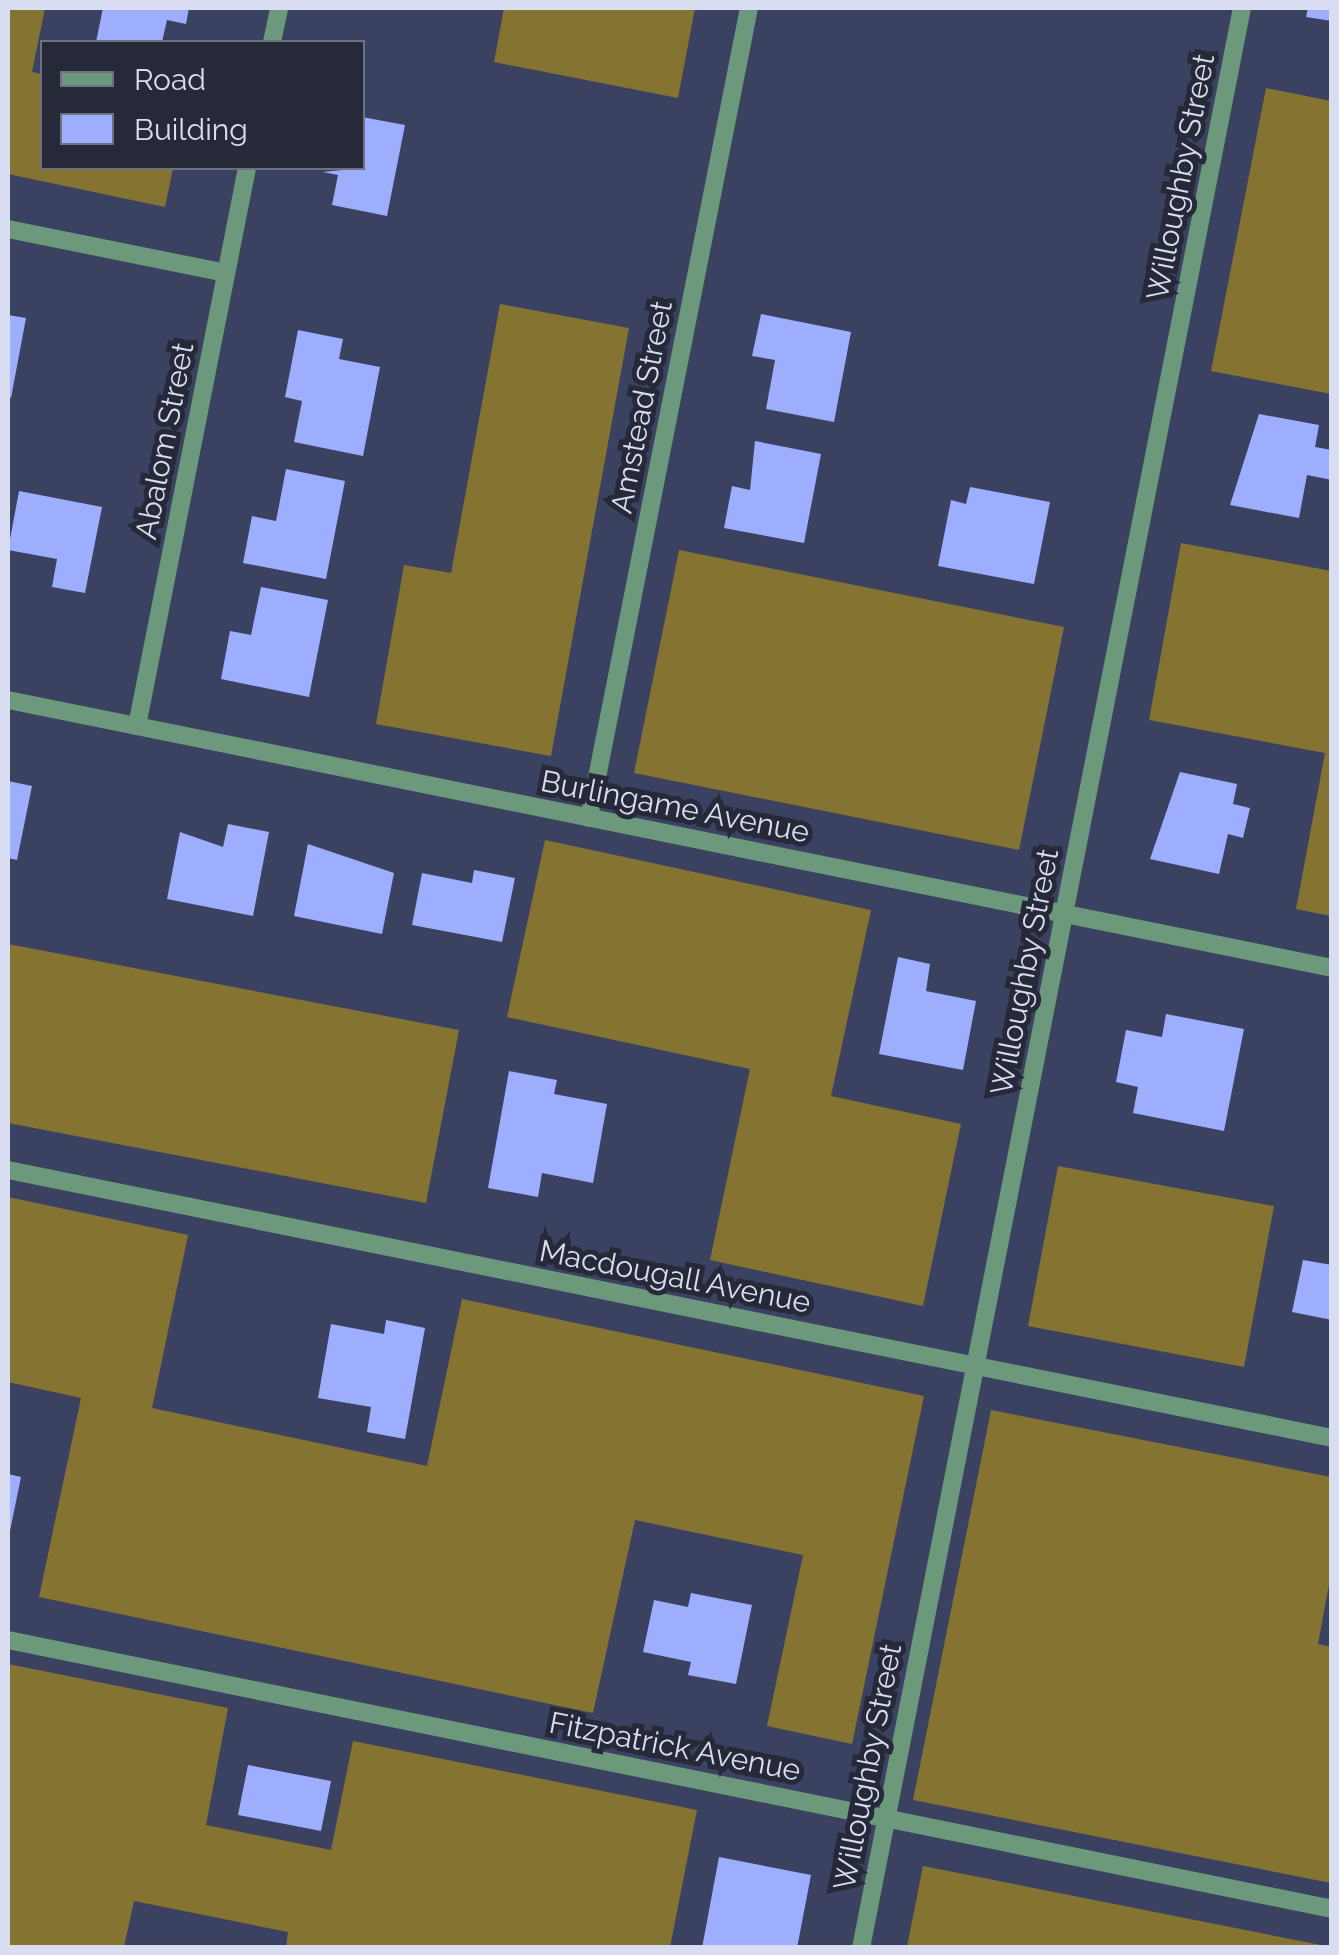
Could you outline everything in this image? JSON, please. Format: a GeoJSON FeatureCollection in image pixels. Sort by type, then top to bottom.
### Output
{"type":"FeatureCollection","features":[{"type":"Feature","properties":{"kind":"street"},"geometry":{"type":"LineString","coordinates":[[272,40],[279,8]]}},
{"type":"Feature","properties":{"kind":"street","name":"Amstead Street"},"geometry":{"type":"LineString","coordinates":[[589,818],[749,8]]}},
{"type":"Feature","properties":{"kind":"street","name":"Willoughby Street"},"geometry":{"type":"LineString","coordinates":[[860,1948],[1242,8]]}},
{"type":"Feature","properties":{"kind":"street","name":"Abalom Street"},"geometry":{"type":"LineString","coordinates":[[137,726],[247,170]]}},
{"type":"Feature","properties":{"kind":"street"},"geometry":{"type":"LineString","coordinates":[[8,229],[226,273]]}},
{"type":"Feature","properties":{"kind":"street","name":"Burlingame Avenue"},"geometry":{"type":"LineString","coordinates":[[8,700],[1332,968]]}},
{"type":"Feature","properties":{"kind":"street","name":"Macdougall Avenue"},"geometry":{"type":"LineString","coordinates":[[8,1170],[1332,1438]]}},
{"type":"Feature","properties":{"kind":"street","name":"Fitzpatrick Avenue"},"geometry":{"type":"LineString","coordinates":[[8,1640],[1332,1909]]}},
{"type":"Feature","properties":{"kind":"shaded area"},"geometry":{"type":"Polygon","coordinates":[[[8,8],[45,8],[32,72],[40,74],[40,170],[173,170],[165,207],[8,174],[8,8]]]}},
{"type":"Feature","properties":{"kind":"shaded area"},"geometry":{"type":"Polygon","coordinates":[[[504,8],[695,8],[678,98],[494,62],[504,8]]]}},
{"type":"Feature","properties":{"kind":"shaded area"},"geometry":{"type":"Polygon","coordinates":[[[1266,88],[1331,101],[1331,394],[1211,371],[1266,88]]]}},
{"type":"Feature","properties":{"kind":"shaded area"},"geometry":{"type":"Polygon","coordinates":[[[500,304],[629,328],[551,756],[376,724],[404,565],[451,573],[500,304]]]}},
{"type":"Feature","properties":{"kind":"shaded area"},"geometry":{"type":"Polygon","coordinates":[[[1181,543],[1331,571],[1331,916],[1296,909],[1325,753],[1149,720],[1181,543]]]}},
{"type":"Feature","properties":{"kind":"shaded area"},"geometry":{"type":"Polygon","coordinates":[[[679,550],[1064,627],[1019,850],[634,773],[679,550]]]}},
{"type":"Feature","properties":{"kind":"shaded area"},"geometry":{"type":"Polygon","coordinates":[[[545,840],[871,910],[831,1096],[961,1124],[923,1306],[710,1260],[750,1069],[507,1017],[545,840]]]}},
{"type":"Feature","properties":{"kind":"shaded area"},"geometry":{"type":"Polygon","coordinates":[[[8,944],[459,1030],[426,1203],[8,1123],[8,944]]]}},
{"type":"Feature","properties":{"kind":"shaded area"},"geometry":{"type":"Polygon","coordinates":[[[1058,1166],[1274,1206],[1244,1367],[1028,1326],[1058,1166]]]}},
{"type":"Feature","properties":{"kind":"shaded area"},"geometry":{"type":"Polygon","coordinates":[[[8,1197],[188,1235],[152,1408],[427,1466],[462,1299],[924,1396],[852,1744],[767,1726],[803,1555],[635,1520],[593,1713],[39,1597],[81,1398],[8,1382],[8,1197]]]}},
{"type":"Feature","properties":{"kind":"shaded area"},"geometry":{"type":"Polygon","coordinates":[[[991,1410],[1331,1477],[1331,1574],[1318,1644],[1331,1647],[1331,1883],[913,1800],[991,1410]]]}},
{"type":"Feature","properties":{"kind":"shaded area"},"geometry":{"type":"Polygon","coordinates":[[[8,1664],[228,1708],[206,1825],[331,1850],[353,1741],[697,1810],[670,1947],[286,1947],[288,1932],[134,1901],[124,1947],[8,1947],[8,1664]]]}},
{"type":"Feature","properties":{"kind":"shaded area"},"geometry":{"type":"Polygon","coordinates":[[[923,1866],[1331,1947],[907,1947],[923,1866]]]}},
{"type":"Feature","properties":{"kind":"building"},"geometry":{"type":"Polygon","coordinates":[[[103,8],[189,8],[186,24],[167,20],[162,40],[96,40],[103,8]]]}},
{"type":"Feature","properties":{"kind":"building"},"geometry":{"type":"Polygon","coordinates":[[[1308,8],[1332,8],[1332,21],[1306,17],[1308,8]]]}},
{"type":"Feature","properties":{"kind":"building"},"geometry":{"type":"Polygon","coordinates":[[[365,118],[405,125],[387,216],[332,205],[338,175],[323,172],[365,170],[365,118]]]}},
{"type":"Feature","properties":{"kind":"building"},"geometry":{"type":"Polygon","coordinates":[[[761,314],[851,332],[834,422],[766,409],[775,360],[752,356],[761,314]]]}},
{"type":"Feature","properties":{"kind":"building"},"geometry":{"type":"Polygon","coordinates":[[[8,315],[26,318],[11,398],[8,397],[8,315]]]}},
{"type":"Feature","properties":{"kind":"building"},"geometry":{"type":"Polygon","coordinates":[[[298,330],[343,339],[339,359],[380,367],[363,456],[294,442],[302,401],[285,397],[298,330]]]}},
{"type":"Feature","properties":{"kind":"building"},"geometry":{"type":"Polygon","coordinates":[[[1259,414],[1319,425],[1315,447],[1332,450],[1332,480],[1307,475],[1299,518],[1230,505],[1259,414]]]}},
{"type":"Feature","properties":{"kind":"building"},"geometry":{"type":"Polygon","coordinates":[[[755,441],[821,454],[804,543],[724,528],[732,486],[750,490],[755,441]]]}},
{"type":"Feature","properties":{"kind":"building"},"geometry":{"type":"Polygon","coordinates":[[[286,469],[345,481],[326,579],[243,563],[252,516],[276,521],[286,469]]]}},
{"type":"Feature","properties":{"kind":"building"},"geometry":{"type":"Polygon","coordinates":[[[970,487],[1050,502],[1034,584],[938,566],[951,500],[966,504],[970,487]]]}},
{"type":"Feature","properties":{"kind":"building"},"geometry":{"type":"Polygon","coordinates":[[[19,491],[102,507],[85,593],[52,587],[57,559],[8,550],[19,491]]]}},
{"type":"Feature","properties":{"kind":"building"},"geometry":{"type":"Polygon","coordinates":[[[261,587],[328,600],[309,697],[221,679],[230,631],[251,635],[261,587]]]}},
{"type":"Feature","properties":{"kind":"building"},"geometry":{"type":"Polygon","coordinates":[[[1180,772],[1237,784],[1233,804],[1250,808],[1243,838],[1228,834],[1219,874],[1150,859],[1180,772]]]}},
{"type":"Feature","properties":{"kind":"building"},"geometry":{"type":"Polygon","coordinates":[[[8,781],[32,786],[17,860],[8,858],[8,781]]]}},
{"type":"Feature","properties":{"kind":"building"},"geometry":{"type":"Polygon","coordinates":[[[228,824],[269,832],[253,916],[167,899],[180,832],[223,847],[228,824]]]}},
{"type":"Feature","properties":{"kind":"building"},"geometry":{"type":"Polygon","coordinates":[[[308,844],[394,873],[382,934],[294,916],[308,844]]]}},
{"type":"Feature","properties":{"kind":"building"},"geometry":{"type":"Polygon","coordinates":[[[474,870],[515,878],[502,942],[412,925],[422,873],[472,883],[474,870]]]}},
{"type":"Feature","properties":{"kind":"building"},"geometry":{"type":"Polygon","coordinates":[[[898,957],[930,964],[926,991],[976,1001],[963,1070],[879,1054],[898,957]]]}},
{"type":"Feature","properties":{"kind":"building"},"geometry":{"type":"Polygon","coordinates":[[[1166,1014],[1244,1029],[1224,1131],[1133,1113],[1138,1087],[1116,1082],[1126,1030],[1162,1037],[1166,1014]]]}},
{"type":"Feature","properties":{"kind":"building"},"geometry":{"type":"Polygon","coordinates":[[[509,1071],[557,1080],[554,1094],[607,1104],[593,1183],[542,1173],[538,1197],[488,1188],[509,1071]]]}},
{"type":"Feature","properties":{"kind":"building"},"geometry":{"type":"Polygon","coordinates":[[[1303,1260],[1332,1265],[1332,1320],[1292,1312],[1303,1260]]]}},
{"type":"Feature","properties":{"kind":"building"},"geometry":{"type":"Polygon","coordinates":[[[386,1320],[425,1328],[405,1439],[367,1432],[371,1407],[318,1398],[331,1324],[384,1334],[386,1320]]]}},
{"type":"Feature","properties":{"kind":"building"},"geometry":{"type":"Polygon","coordinates":[[[8,1474],[21,1477],[9,1536],[8,1536],[8,1474]]]}},
{"type":"Feature","properties":{"kind":"building"},"geometry":{"type":"Polygon","coordinates":[[[691,1593],[752,1605],[736,1684],[688,1675],[691,1662],[643,1652],[654,1600],[688,1607],[691,1593]]]}},
{"type":"Feature","properties":{"kind":"building"},"geometry":{"type":"Polygon","coordinates":[[[248,1765],[331,1781],[321,1831],[238,1815],[248,1765]]]}},
{"type":"Feature","properties":{"kind":"building"},"geometry":{"type":"Polygon","coordinates":[[[719,1857],[811,1875],[797,1948],[702,1948],[719,1857]]]}}]}
